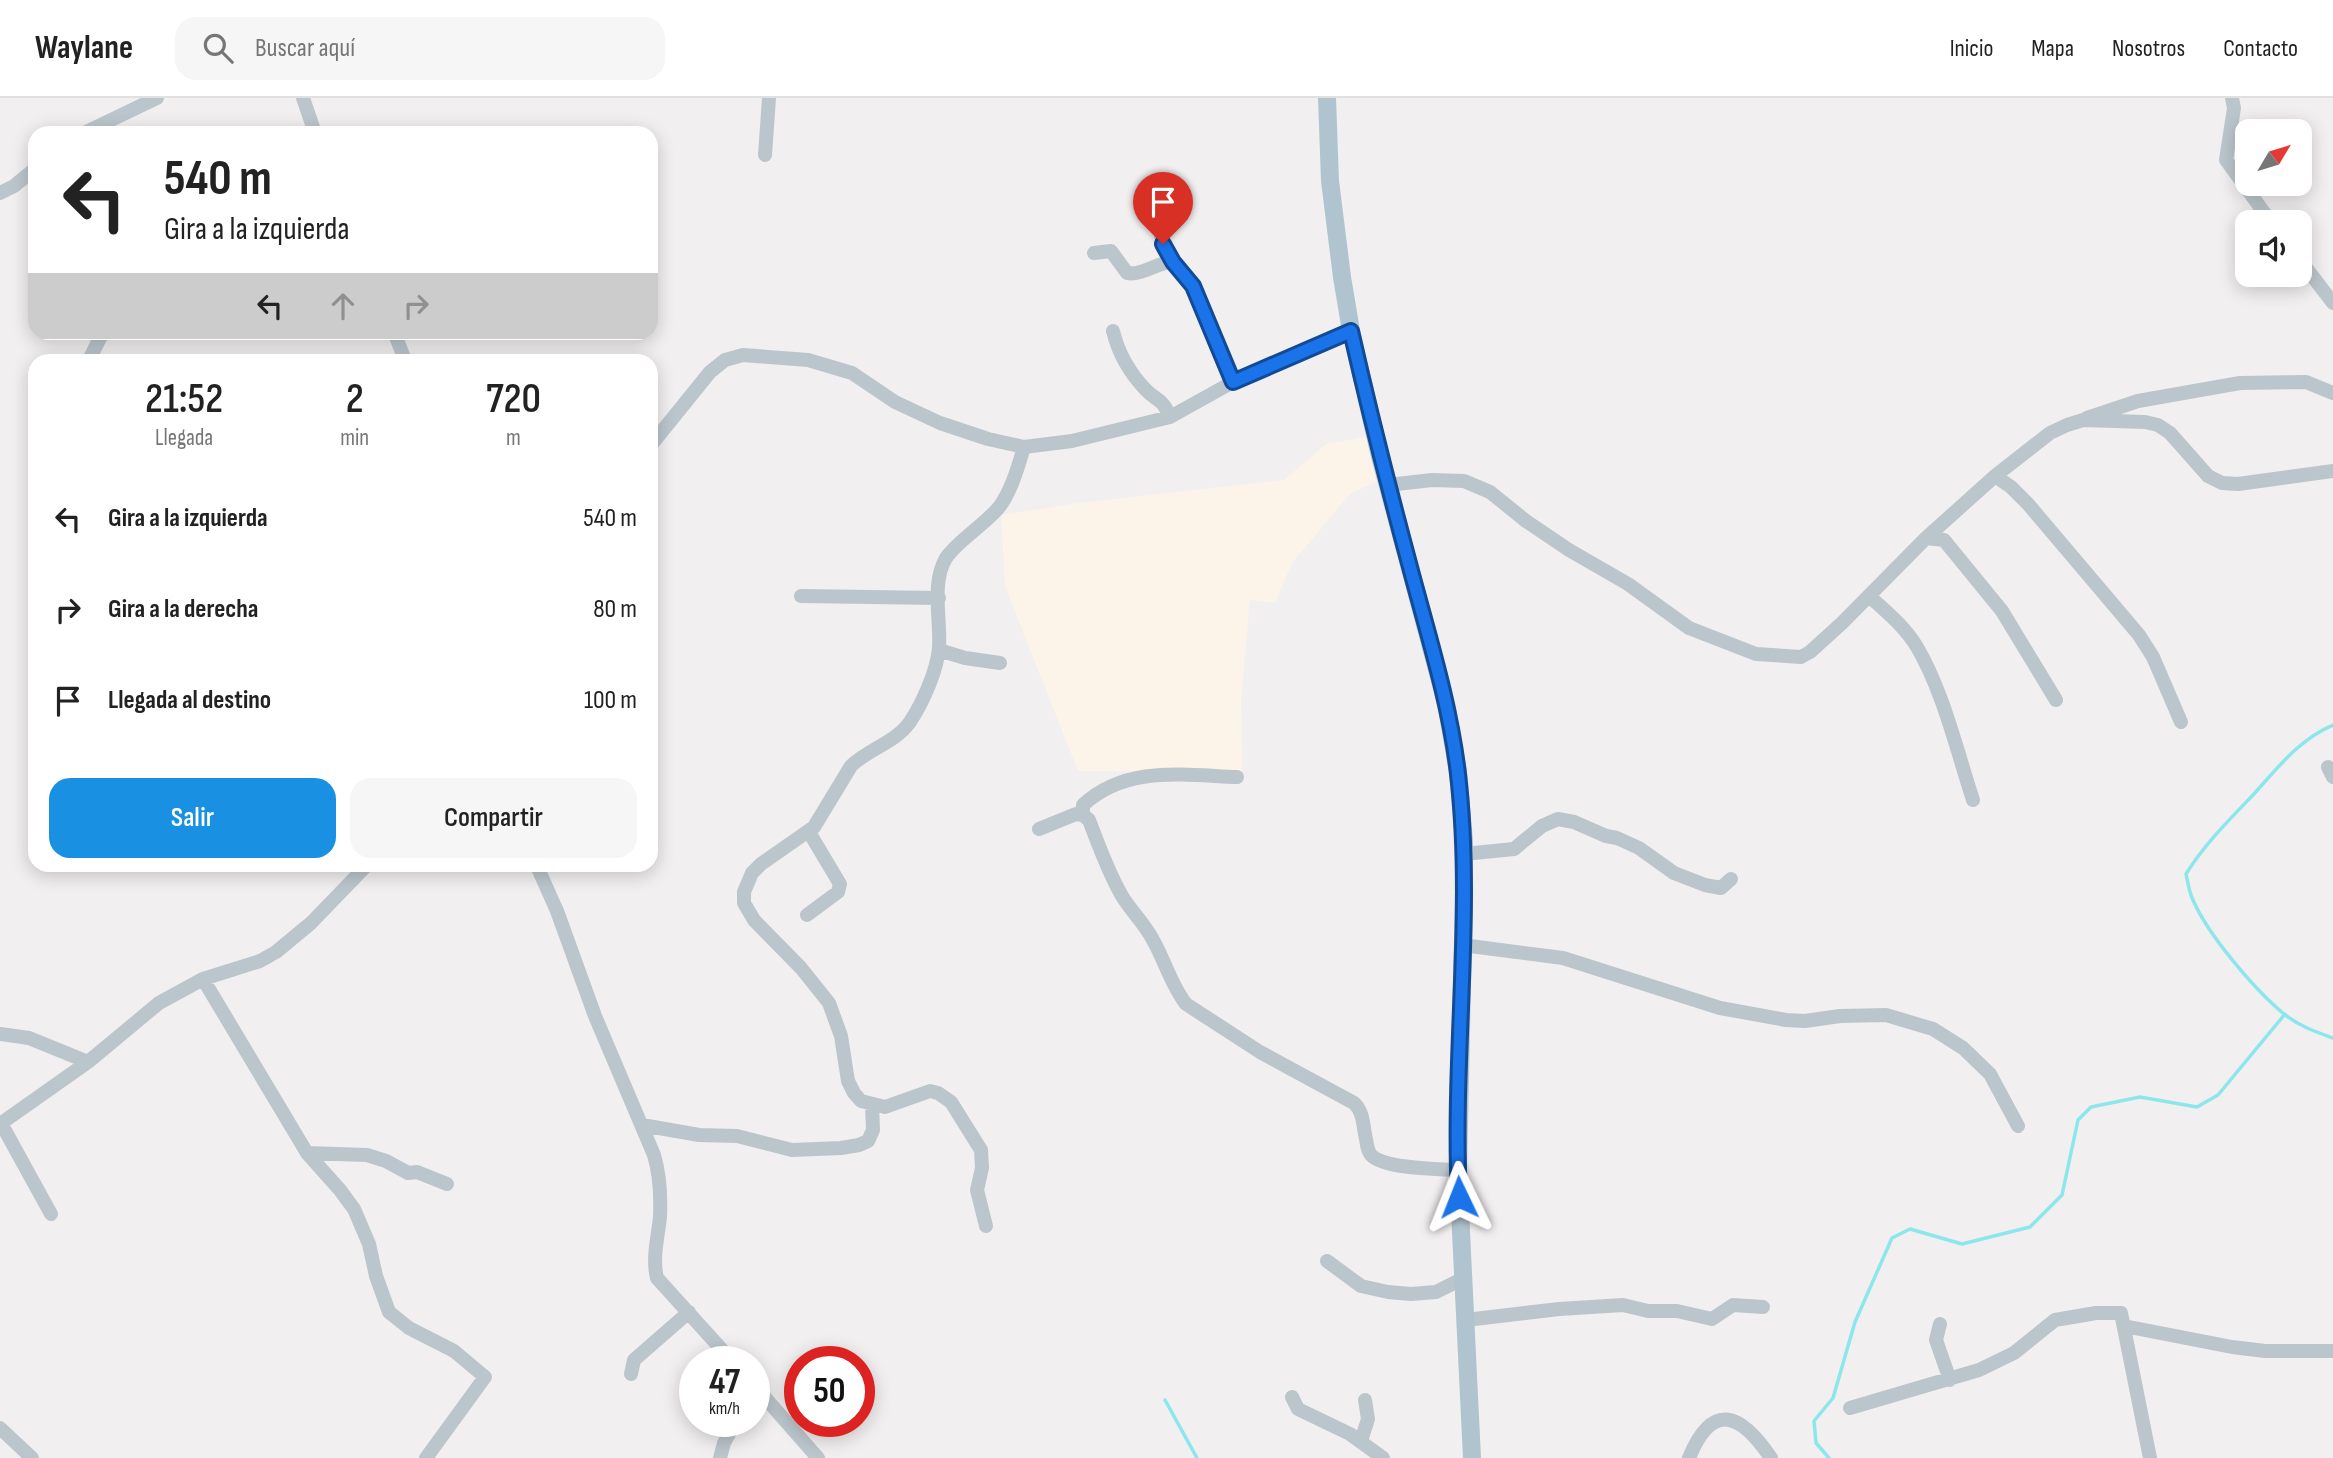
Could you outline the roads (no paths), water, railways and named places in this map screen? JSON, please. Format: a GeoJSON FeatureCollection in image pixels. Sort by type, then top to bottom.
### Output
{"type":"FeatureCollection","features":[{"type":"Feature","properties":{"kind":"main road"},"geometry":{"type":"LineString","coordinates":[[1327,98],[1330,181],[1351,331],[1388,485],[1446,703],[1458,772],[1464,854],[1458,1170],[1472,1458]]}},
{"type":"Feature","properties":{"kind":"street"},"geometry":{"type":"LineString","coordinates":[[98,126],[157,98]]}},
{"type":"Feature","properties":{"kind":"street"},"geometry":{"type":"LineString","coordinates":[[303,98],[313,126]]}},
{"type":"Feature","properties":{"kind":"street"},"geometry":{"type":"LineString","coordinates":[[765,155],[769,98]]}},
{"type":"Feature","properties":{"kind":"street"},"geometry":{"type":"LineString","coordinates":[[2232,98],[2234,108],[2226,160],[2262,210]]}},
{"type":"Feature","properties":{"kind":"street"},"geometry":{"type":"LineString","coordinates":[[0,193],[28,175]]}},
{"type":"Feature","properties":{"kind":"street"},"geometry":{"type":"LineString","coordinates":[[1159,228],[1166,252],[1193,286],[1233,382]]}},
{"type":"Feature","properties":{"kind":"street"},"geometry":{"type":"LineString","coordinates":[[1094,253],[1111,251],[1127,273],[1132,274],[1164,262],[1173,262]]}},
{"type":"Feature","properties":{"kind":"street"},"geometry":{"type":"LineString","coordinates":[[2312,276],[2333,303]]}},
{"type":"Feature","properties":{"kind":"street"},"geometry":{"type":"LineString","coordinates":[[1113,331],[1124,361],[1146,391],[1165,403],[1170,417]]}},
{"type":"Feature","properties":{"kind":"street"},"geometry":{"type":"LineString","coordinates":[[658,436],[710,372],[725,360],[743,355],[808,360],[852,373],[895,402],[940,423],[988,439],[1024,447],[1072,441],[1170,417],[1233,382],[1351,331]]}},
{"type":"Feature","properties":{"kind":"street"},"geometry":{"type":"LineString","coordinates":[[1388,485],[1433,480],[1464,481],[1490,492],[1548,536],[1628,584],[1689,628],[1756,654],[1801,657],[1810,652],[1869,596],[1926,538],[1995,476],[2050,433],[2100,412],[2138,401],[2240,383],[2305,382],[2333,393]]}},
{"type":"Feature","properties":{"kind":"street"},"geometry":{"type":"LineString","coordinates":[[2083,420],[2145,422],[2158,425],[2171,433],[2208,476],[2222,483],[2238,484],[2333,471]]}},
{"type":"Feature","properties":{"kind":"street"},"geometry":{"type":"LineString","coordinates":[[986,1226],[978,1190],[982,1168],[981,1150],[951,1102],[930,1091],[885,1107],[860,1101],[848,1081],[841,1036],[829,1003],[801,968],[754,920],[744,903],[744,892],[757,868],[814,827],[850,766],[899,735],[909,723],[930,678],[939,650],[939,576],[947,558],[1000,506],[1014,478],[1024,447]]}},
{"type":"Feature","properties":{"kind":"street"},"geometry":{"type":"LineString","coordinates":[[1995,476],[2028,504],[2139,635],[2153,657],[2181,722]]}},
{"type":"Feature","properties":{"kind":"street"},"geometry":{"type":"LineString","coordinates":[[1926,538],[1944,540],[1983,585],[2056,699]]}},
{"type":"Feature","properties":{"kind":"street"},"geometry":{"type":"LineString","coordinates":[[801,596],[939,598]]}},
{"type":"Feature","properties":{"kind":"street"},"geometry":{"type":"LineString","coordinates":[[1869,596],[1894,618],[1916,645],[1933,678],[1973,800]]}},
{"type":"Feature","properties":{"kind":"street"},"geometry":{"type":"LineString","coordinates":[[939,650],[965,658],[1000,663]]}},
{"type":"Feature","properties":{"kind":"street"},"geometry":{"type":"LineString","coordinates":[[1083,815],[1083,805],[1093,795],[1143,775],[1237,777]]}},
{"type":"Feature","properties":{"kind":"street"},"geometry":{"type":"LineString","coordinates":[[1039,829],[1076,814],[1089,820],[1124,899],[1148,931],[1186,1004],[1260,1052],[1354,1103],[1361,1114],[1370,1154],[1404,1167],[1458,1170]]}},
{"type":"Feature","properties":{"kind":"street"},"geometry":{"type":"LineString","coordinates":[[1464,854],[1514,849],[1542,826],[1558,819],[1617,838],[1639,848],[1674,873],[1705,885],[1721,888],[1731,878]]}},
{"type":"Feature","properties":{"kind":"street"},"geometry":{"type":"LineString","coordinates":[[807,915],[840,888],[809,832]]}},
{"type":"Feature","properties":{"kind":"street"},"geometry":{"type":"LineString","coordinates":[[51,1214],[1,1123],[89,1062],[148,1011],[202,979],[260,961],[276,952],[311,923],[360,872]]}},
{"type":"Feature","properties":{"kind":"street"},"geometry":{"type":"LineString","coordinates":[[540,872],[659,1171],[660,1214],[655,1271],[662,1285],[719,1346]]}},
{"type":"Feature","properties":{"kind":"street"},"geometry":{"type":"LineString","coordinates":[[1462,945],[1563,958],[1600,972],[1654,986],[1720,1008],[1805,1021],[1840,1016],[1886,1015],[1933,1029],[1963,1048],[1990,1074],[2018,1126]]}},
{"type":"Feature","properties":{"kind":"street"},"geometry":{"type":"LineString","coordinates":[[202,979],[307,1153],[354,1209],[369,1244],[376,1276],[389,1312],[409,1328],[454,1351],[485,1377],[426,1458]]}},
{"type":"Feature","properties":{"kind":"street"},"geometry":{"type":"LineString","coordinates":[[0,1034],[29,1038],[89,1062]]}},
{"type":"Feature","properties":{"kind":"street"},"geometry":{"type":"LineString","coordinates":[[642,1125],[699,1135],[737,1136],[792,1150],[841,1148],[859,1145],[868,1140],[873,1130],[872,1105]]}},
{"type":"Feature","properties":{"kind":"street"},"geometry":{"type":"LineString","coordinates":[[307,1153],[367,1156],[386,1161],[408,1173],[417,1172],[447,1184]]}},
{"type":"Feature","properties":{"kind":"street"},"geometry":{"type":"LineString","coordinates":[[1327,1261],[1361,1286],[1388,1292],[1436,1292],[1462,1279]]}},
{"type":"Feature","properties":{"kind":"street"},"geometry":{"type":"LineString","coordinates":[[1466,1320],[1559,1309],[1623,1306],[1648,1311],[1677,1311],[1712,1319],[1734,1305],[1763,1307]]}},
{"type":"Feature","properties":{"kind":"street"},"geometry":{"type":"LineString","coordinates":[[631,1374],[634,1360],[689,1312]]}},
{"type":"Feature","properties":{"kind":"street"},"geometry":{"type":"LineString","coordinates":[[1850,1408],[1950,1380],[2003,1360],[2030,1342],[2055,1320],[2096,1312],[2121,1313],[2150,1458]]}},
{"type":"Feature","properties":{"kind":"street"},"geometry":{"type":"LineString","coordinates":[[1940,1324],[1936,1340],[1950,1380]]}},
{"type":"Feature","properties":{"kind":"street"},"geometry":{"type":"LineString","coordinates":[[2124,1325],[2232,1347],[2265,1351],[2333,1351]]}},
{"type":"Feature","properties":{"kind":"street"},"geometry":{"type":"LineString","coordinates":[[1292,1397],[1298,1409],[1361,1441],[1383,1458]]}},
{"type":"Feature","properties":{"kind":"street"},"geometry":{"type":"LineString","coordinates":[[1361,1441],[1368,1419],[1365,1400]]}},
{"type":"Feature","properties":{"kind":"street"},"geometry":{"type":"LineString","coordinates":[[770,1406],[818,1458]]}},
{"type":"Feature","properties":{"kind":"street"},"geometry":{"type":"LineString","coordinates":[[1689,1458],[1698,1437],[1706,1427],[1722,1420],[1744,1425],[1760,1440],[1771,1458]]}},
{"type":"Feature","properties":{"kind":"street"},"geometry":{"type":"LineString","coordinates":[[0,1428],[32,1458]]}},
{"type":"Feature","properties":{"kind":"street"},"geometry":{"type":"LineString","coordinates":[[720,1458],[727,1437]]}},
{"type":"Feature","properties":{"kind":"waterway"},"geometry":{"type":"LineString","coordinates":[[2333,725],[2309,738],[2289,756],[2217,834],[2186,874],[2190,894],[2200,914],[2246,977],[2290,1018],[2333,1038]]}},
{"type":"Feature","properties":{"kind":"waterway"},"geometry":{"type":"LineString","coordinates":[[1829,1458],[1816,1443],[1814,1421],[1833,1398],[1855,1322],[1892,1238],[1910,1229],[1962,1244],[2030,1227],[2062,1195],[2078,1120],[2091,1107],[2140,1097],[2197,1107],[2218,1095],[2285,1014]]}},
{"type":"Feature","properties":{"kind":"waterway"},"geometry":{"type":"LineString","coordinates":[[1165,1400],[1197,1458]]}}]}
